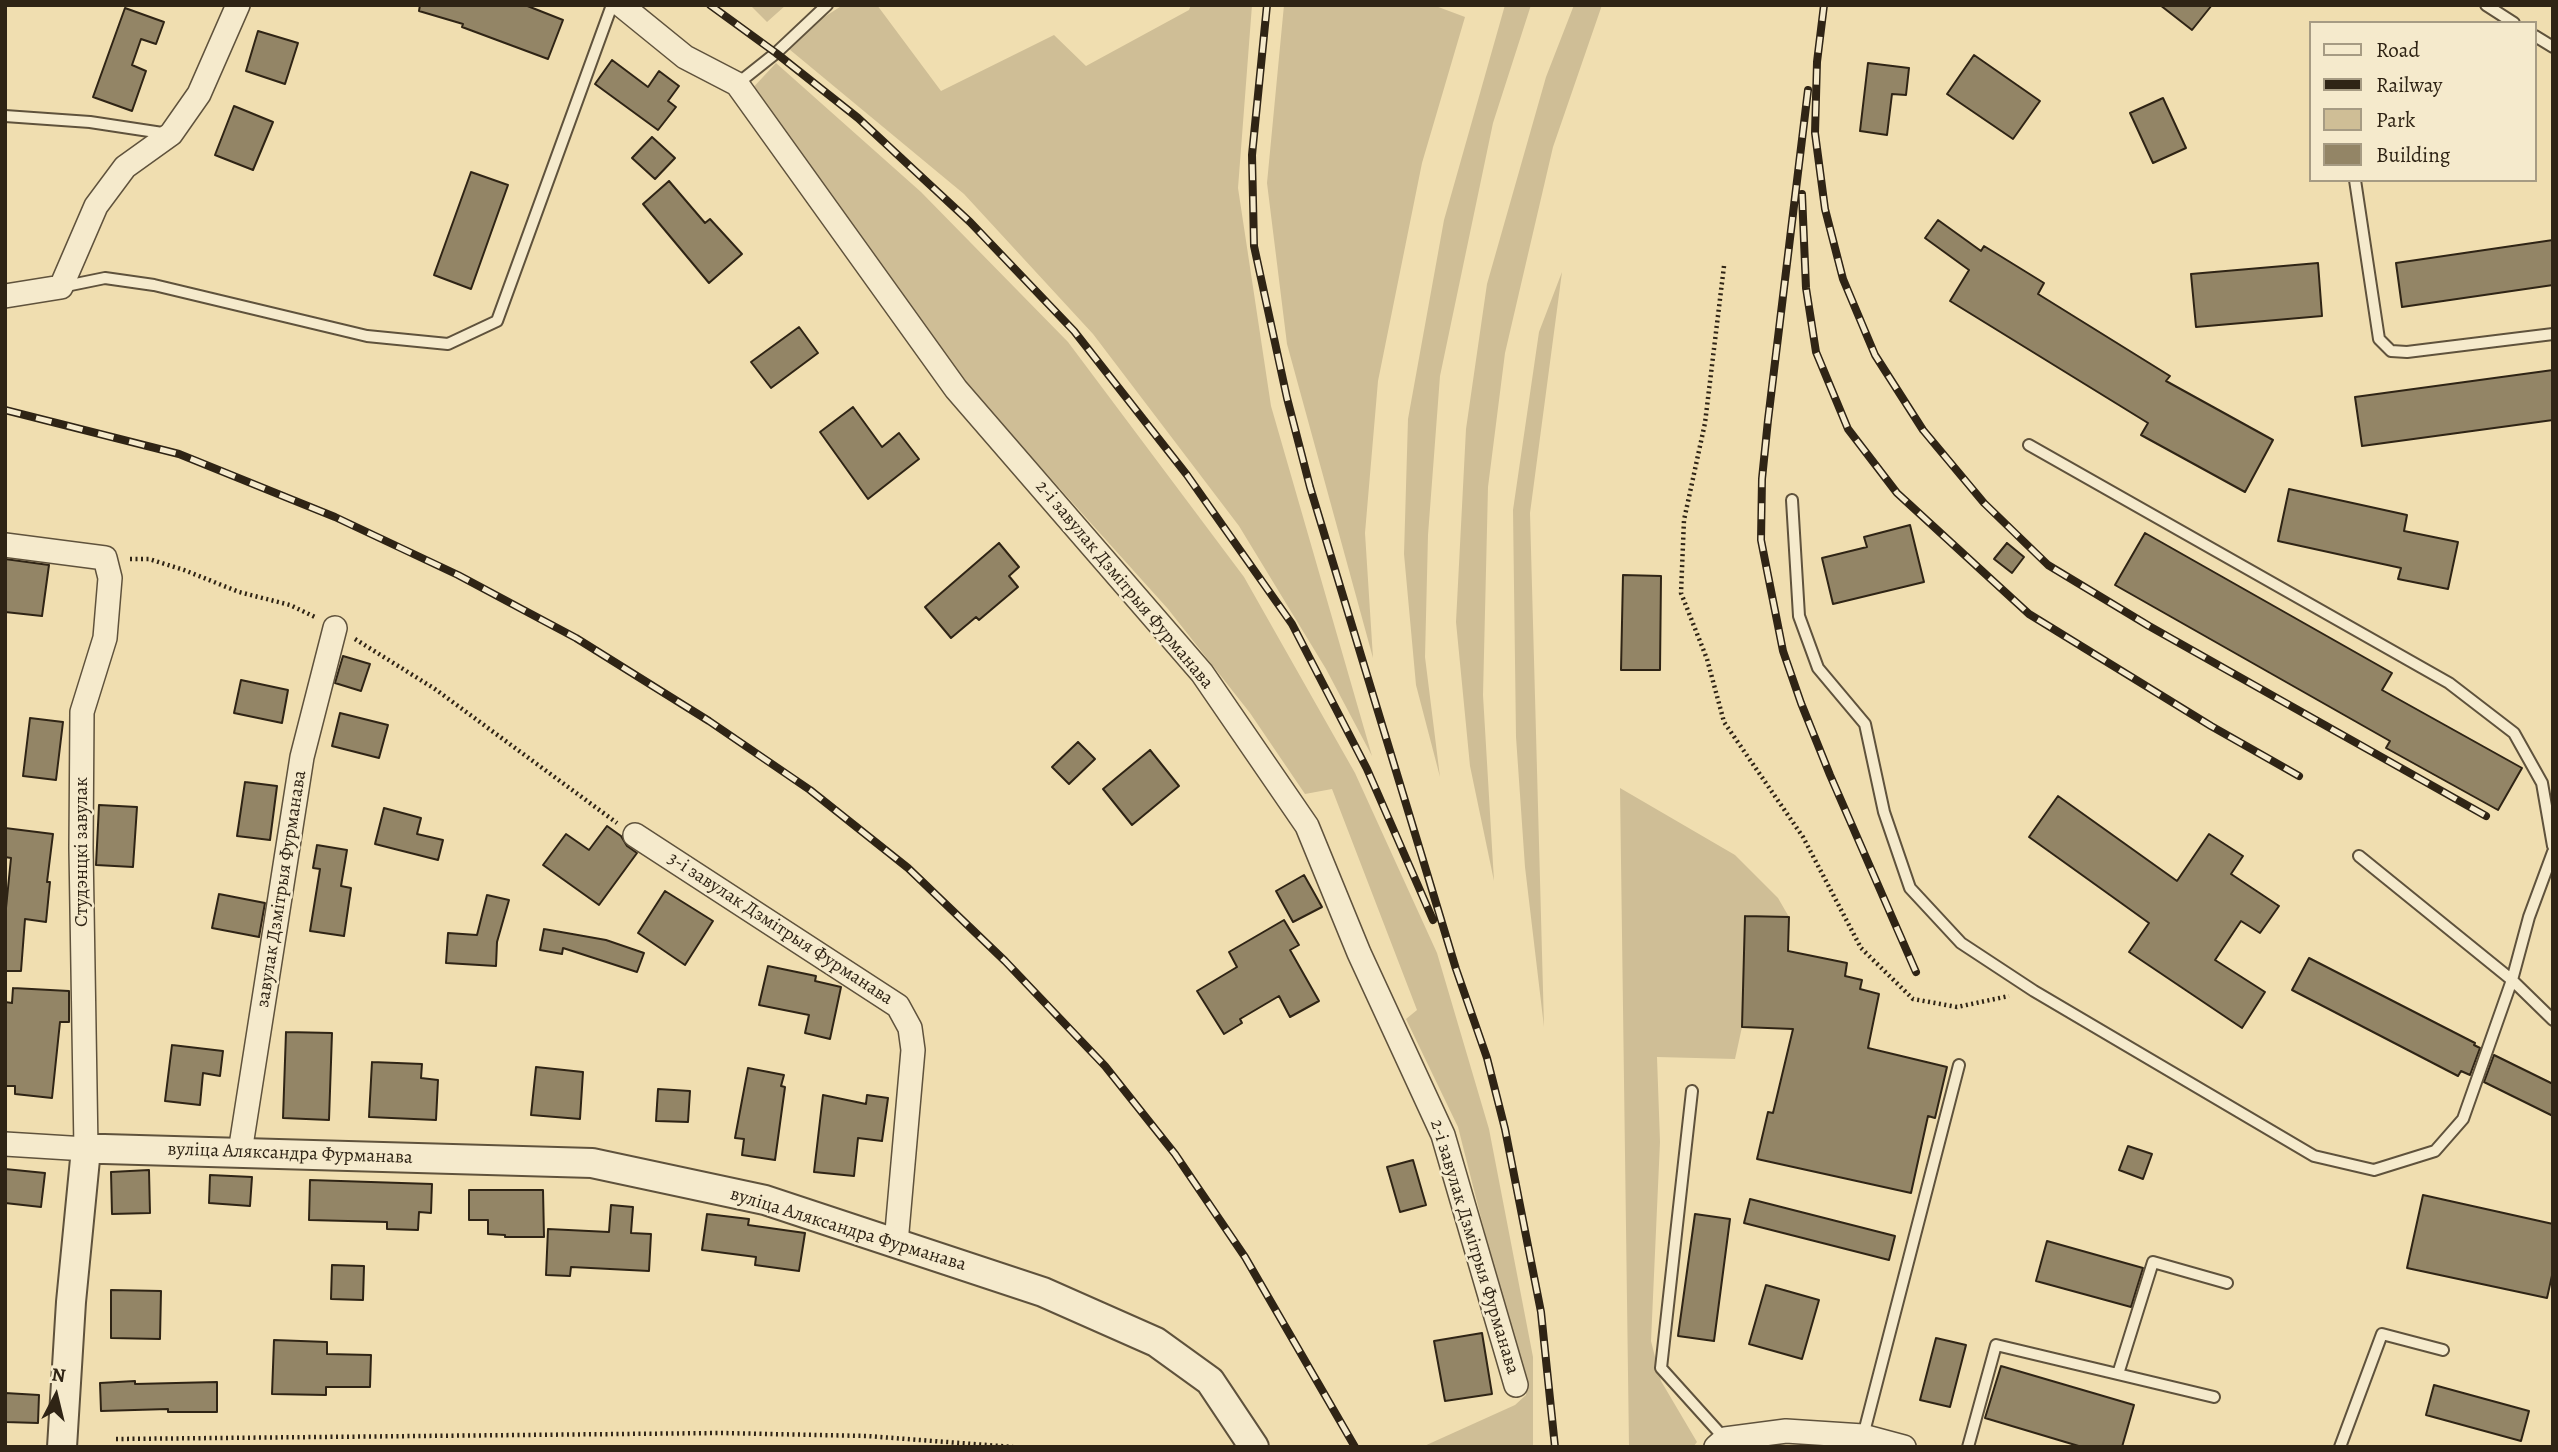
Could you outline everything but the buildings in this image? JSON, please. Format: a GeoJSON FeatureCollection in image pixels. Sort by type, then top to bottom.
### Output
{"type":"FeatureCollection","features":[{"type":"Feature","properties":{"kind":"street"},"geometry":{"type":"LineString","coordinates":[[5,296],[61,287],[96,206],[125,167],[171,134],[199,94],[237,5]]}},
{"type":"Feature","properties":{"kind":"street","name":"2-і завулак Дзмітрыя Фурманава"},"geometry":{"type":"LineString","coordinates":[[621,5],[685,57],[737,84],[956,389],[1202,673],[1307,826],[1359,953],[1443,1135],[1516,1385]]}},
{"type":"Feature","properties":{"kind":"street"},"geometry":{"type":"LineString","coordinates":[[5,545],[105,558]]}},
{"type":"Feature","properties":{"kind":"street","name":"Студэнцкі завулак"},"geometry":{"type":"LineString","coordinates":[[86,1149],[81,848],[82,712],[105,638],[110,578],[105,558]]}},
{"type":"Feature","properties":{"kind":"street","name":"завулак Дзмітрыя Фурманава"},"geometry":{"type":"LineString","coordinates":[[240,1152],[302,757],[335,628]]}},
{"type":"Feature","properties":{"kind":"street","name":"3-і завулак Дзмітрыя Фурманава"},"geometry":{"type":"LineString","coordinates":[[635,835],[898,1006],[910,1028],[913,1049],[896,1243]]}},
{"type":"Feature","properties":{"kind":"street","name":"вуліца Аляксандра Фурманава"},"geometry":{"type":"LineString","coordinates":[[5,1144],[86,1149],[592,1163],[765,1200],[1043,1292],[1156,1342],[1210,1381],[1254,1447]]}},
{"type":"Feature","properties":{"kind":"street"},"geometry":{"type":"LineString","coordinates":[[62,1447],[71,1302],[86,1149]]}},
{"type":"Feature","properties":{"kind":"street"},"geometry":{"type":"LineString","coordinates":[[1720,1443],[1786,1431],[1863,1437],[1904,1447]]}},
{"type":"Feature","properties":{"kind":"lane"},"geometry":{"type":"LineString","coordinates":[[61,287],[105,278],[154,285],[366,336],[435,343],[448,344],[498,321],[612,5]]}},
{"type":"Feature","properties":{"kind":"lane"},"geometry":{"type":"LineString","coordinates":[[737,84],[827,5]]}},
{"type":"Feature","properties":{"kind":"lane"},"geometry":{"type":"LineString","coordinates":[[2486,5],[2511,21]]}},
{"type":"Feature","properties":{"kind":"lane"},"geometry":{"type":"LineString","coordinates":[[2537,37],[2553,47]]}},
{"type":"Feature","properties":{"kind":"lane"},"geometry":{"type":"LineString","coordinates":[[5,116],[90,122],[171,134]]}},
{"type":"Feature","properties":{"kind":"lane"},"geometry":{"type":"LineString","coordinates":[[2355,182],[2379,339],[2391,351],[2407,352],[2553,334]]}},
{"type":"Feature","properties":{"kind":"lane"},"geometry":{"type":"LineString","coordinates":[[2029,445],[2449,683],[2514,733],[2542,783],[2553,846]]}},
{"type":"Feature","properties":{"kind":"lane"},"geometry":{"type":"LineString","coordinates":[[1792,500],[1798,616],[1818,668],[1865,724],[1884,812],[1910,888],[1961,943],[2034,991],[2314,1156],[2374,1170],[2435,1152],[2463,1119],[2553,852]]}},
{"type":"Feature","properties":{"kind":"lane"},"geometry":{"type":"LineString","coordinates":[[2359,856],[2512,980],[2553,1020]]}},
{"type":"Feature","properties":{"kind":"lane"},"geometry":{"type":"LineString","coordinates":[[1863,1437],[1959,1065]]}},
{"type":"Feature","properties":{"kind":"lane"},"geometry":{"type":"LineString","coordinates":[[1692,1091],[1661,1368],[1720,1443]]}},
{"type":"Feature","properties":{"kind":"lane"},"geometry":{"type":"LineString","coordinates":[[2118,1374],[2153,1262],[2227,1283]]}},
{"type":"Feature","properties":{"kind":"lane"},"geometry":{"type":"LineString","coordinates":[[2343,1446],[2382,1334],[2443,1350]]}},
{"type":"Feature","properties":{"kind":"lane"},"geometry":{"type":"LineString","coordinates":[[1968,1447],[1996,1345],[2214,1397]]}},
{"type":"Feature","properties":{"kind":"path"},"geometry":{"type":"LineString","coordinates":[[1724,266],[1705,423],[1684,520],[1681,593],[1707,660],[1724,722],[1803,837],[1861,948],[1913,999],[1957,1007],[2034,991]]}},
{"type":"Feature","properties":{"kind":"path"},"geometry":{"type":"LineString","coordinates":[[105,558],[149,559],[239,592],[290,604],[378,651],[435,689],[635,835]]}},
{"type":"Feature","properties":{"kind":"path"},"geometry":{"type":"LineString","coordinates":[[116,1439],[382,1434],[721,1433],[867,1436],[1013,1447]]}},
{"type":"Feature","properties":{"kind":"green space"},"geometry":{"type":"Polygon","coordinates":[[[750,5],[786,5],[767,22],[750,5]]]}},
{"type":"Feature","properties":{"kind":"green space"},"geometry":{"type":"Polygon","coordinates":[[[843,5],[877,5],[941,91],[1054,35],[1086,66],[1189,10],[1191,5],[1252,5],[1238,188],[1271,406],[1372,756],[1326,669],[1239,526],[1093,334],[964,194],[789,49],[807,28],[843,5]]]}},
{"type":"Feature","properties":{"kind":"green space"},"geometry":{"type":"Polygon","coordinates":[[[1284,5],[1433,5],[1465,17],[1422,163],[1378,381],[1365,533],[1373,658],[1287,344],[1267,183],[1284,5]]]}},
{"type":"Feature","properties":{"kind":"green space"},"geometry":{"type":"Polygon","coordinates":[[[1505,5],[1531,5],[1493,123],[1440,376],[1428,535],[1425,657],[1440,777],[1416,685],[1404,554],[1408,419],[1444,220],[1505,5]]]}},
{"type":"Feature","properties":{"kind":"green space"},"geometry":{"type":"Polygon","coordinates":[[[1574,5],[1602,5],[1553,147],[1505,353],[1488,487],[1483,695],[1494,881],[1470,766],[1456,622],[1466,429],[1487,284],[1546,77],[1574,5]]]}},
{"type":"Feature","properties":{"kind":"green space"},"geometry":{"type":"Polygon","coordinates":[[[776,63],[921,192],[1068,342],[1244,577],[1355,773],[1437,953],[1489,1129],[1533,1357],[1533,1447],[1422,1447],[1515,1405],[1526,1395],[1458,1127],[1406,1019],[1417,1010],[1332,789],[1305,794],[1250,713],[1168,609],[965,383],[749,92],[776,63]]]}},
{"type":"Feature","properties":{"kind":"green space"},"geometry":{"type":"Polygon","coordinates":[[[1562,272],[1530,513],[1544,1027],[1525,867],[1516,737],[1513,510],[1539,332],[1562,272]]]}},
{"type":"Feature","properties":{"kind":"green space"},"geometry":{"type":"Polygon","coordinates":[[[1620,788],[1735,855],[1778,898],[1789,917],[1745,917],[1742,1027],[1735,1059],[1657,1057],[1660,1142],[1651,1341],[1661,1381],[1697,1442],[1693,1447],[1629,1447],[1620,788]]]}},
{"type":"Feature","properties":{"kind":"railway"},"geometry":{"type":"LineString","coordinates":[[710,5],[858,118],[970,222],[1074,331],[1187,475],[1292,624],[1367,769],[1433,920]]}},
{"type":"Feature","properties":{"kind":"railway"},"geometry":{"type":"LineString","coordinates":[[1267,5],[1252,155],[1254,246],[1287,398],[1310,487],[1456,969],[1487,1058],[1505,1129],[1541,1312],[1555,1447]]}},
{"type":"Feature","properties":{"kind":"railway"},"geometry":{"type":"LineString","coordinates":[[1824,5],[1817,62],[1815,133],[1825,209],[1843,279],[1875,355],[1923,430],[1984,503],[2048,565],[2149,626],[2486,816]]}},
{"type":"Feature","properties":{"kind":"railway"},"geometry":{"type":"LineString","coordinates":[[1808,90],[1768,420],[1762,479],[1761,540],[1783,651],[1801,703],[1916,972]]}},
{"type":"Feature","properties":{"kind":"railway"},"geometry":{"type":"LineString","coordinates":[[1802,194],[1806,288],[1816,352],[1848,429],[1897,493],[2029,614],[2211,726],[2299,776]]}},
{"type":"Feature","properties":{"kind":"railway"},"geometry":{"type":"LineString","coordinates":[[5,410],[179,454],[335,517],[458,575],[576,638],[709,721],[810,790],[908,868],[1005,961],[1105,1066],[1175,1154],[1245,1257],[1355,1447]]}}]}
